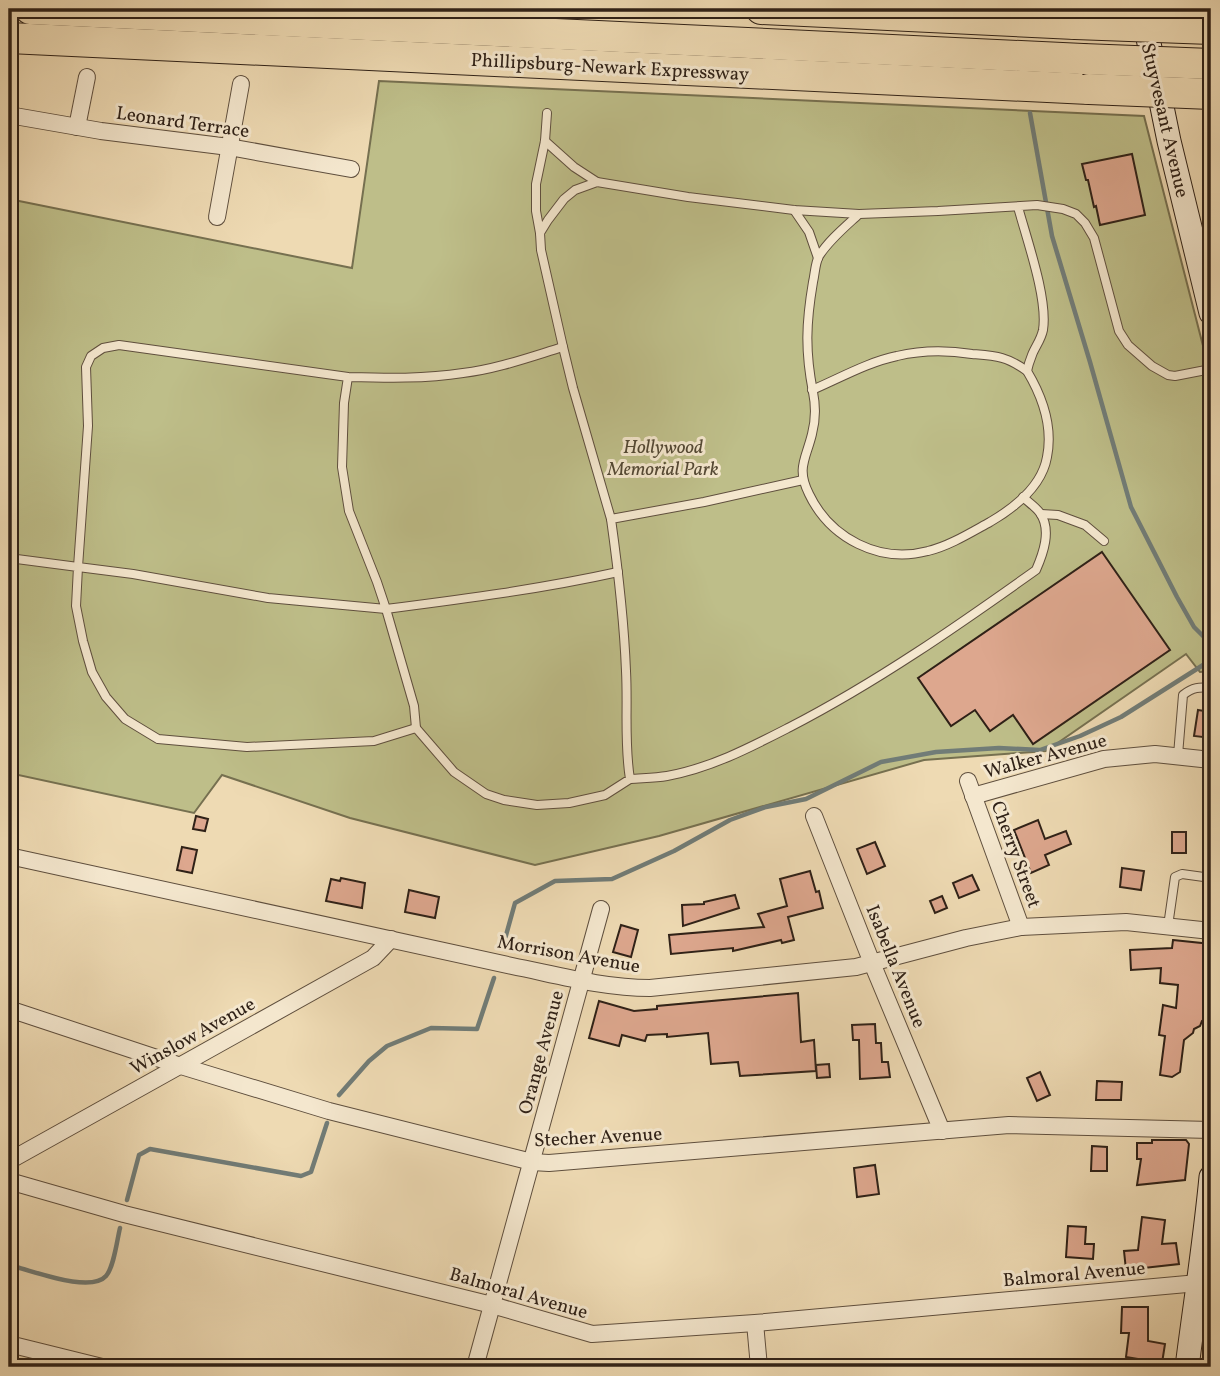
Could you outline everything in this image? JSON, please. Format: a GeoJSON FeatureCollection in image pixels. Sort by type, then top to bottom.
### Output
{"type":"FeatureCollection","features":[{"type":"Feature","properties":{"kind":"highway","name":"Phillipsburg-Newark Expressway"},"geometry":{"type":"LineString","coordinates":[[30,9],[1211,64]]}},
{"type":"Feature","properties":{"kind":"highway"},"geometry":{"type":"LineString","coordinates":[[761,9],[1211,29]]}},
{"type":"Feature","properties":{"kind":"highway","name":"Phillipsburg-Newark Expressway"},"geometry":{"type":"LineString","coordinates":[[9,38],[1211,94]]}},
{"type":"Feature","properties":{"kind":"main road","name":"Stuyvesant Avenue"},"geometry":{"type":"LineString","coordinates":[[1142,9],[1211,313]]}},
{"type":"Feature","properties":{"kind":"main road"},"geometry":{"type":"LineString","coordinates":[[1187,1367],[1202,1326],[1198,1283],[1208,1248],[1211,1177]]}},
{"type":"Feature","properties":{"kind":"street"},"geometry":{"type":"LineString","coordinates":[[77,127],[87,77]]}},
{"type":"Feature","properties":{"kind":"street"},"geometry":{"type":"LineString","coordinates":[[218,217],[241,84]]}},
{"type":"Feature","properties":{"kind":"street","name":"Leonard Terrace"},"geometry":{"type":"LineString","coordinates":[[9,115],[229,147],[351,169]]}},
{"type":"Feature","properties":{"kind":"street","name":"Walker Avenue"},"geometry":{"type":"LineString","coordinates":[[970,788],[1104,759],[1155,754],[1211,760]]}},
{"type":"Feature","properties":{"kind":"street","name":"Cherry Street"},"geometry":{"type":"LineString","coordinates":[[970,788],[1021,927]]}},
{"type":"Feature","properties":{"kind":"street","name":"Isabella Avenue"},"geometry":{"type":"LineString","coordinates":[[814,816],[942,1131]]}},
{"type":"Feature","properties":{"kind":"street","name":"Morrison Avenue"},"geometry":{"type":"LineString","coordinates":[[9,856],[581,981],[630,988],[856,967],[966,938],[1021,927],[1126,922],[1211,931]]}},
{"type":"Feature","properties":{"kind":"street","name":"Orange Avenue"},"geometry":{"type":"LineString","coordinates":[[475,1367],[601,909]]}},
{"type":"Feature","properties":{"kind":"street","name":"Winslow Avenue"},"geometry":{"type":"LineString","coordinates":[[9,1161],[373,958],[391,940]]}},
{"type":"Feature","properties":{"kind":"street","name":"Stecher Avenue"},"geometry":{"type":"LineString","coordinates":[[9,1009],[329,1111],[532,1162],[549,1163],[1009,1125],[1211,1130]]}},
{"type":"Feature","properties":{"kind":"street","name":"Balmoral Avenue"},"geometry":{"type":"LineString","coordinates":[[9,1181],[124,1214],[492,1305],[601,1335],[1198,1283]]}},
{"type":"Feature","properties":{"kind":"street"},"geometry":{"type":"LineString","coordinates":[[755,1323],[759,1367]]}},
{"type":"Feature","properties":{"kind":"street"},"geometry":{"type":"LineString","coordinates":[[9,1344],[56,1362],[102,1367]]}},
{"type":"Feature","properties":{"kind":"lane"},"geometry":{"type":"LineString","coordinates":[[547,113],[536,184],[536,211],[542,259],[563,347],[611,519],[626,672],[627,760],[630,779]]}},
{"type":"Feature","properties":{"kind":"lane"},"geometry":{"type":"LineString","coordinates":[[544,141],[574,167],[597,182],[688,197],[794,210],[859,214],[1037,205],[1063,209],[1076,214],[1094,237],[1119,331],[1128,345],[1152,366],[1168,375],[1211,369]]}},
{"type":"Feature","properties":{"kind":"lane"},"geometry":{"type":"LineString","coordinates":[[540,233],[564,200],[575,190],[597,182]]}},
{"type":"Feature","properties":{"kind":"lane"},"geometry":{"type":"LineString","coordinates":[[1018,208],[1042,298],[1043,314],[1043,331],[1027,371]]}},
{"type":"Feature","properties":{"kind":"lane"},"geometry":{"type":"LineString","coordinates":[[794,210],[809,232],[818,258]]}},
{"type":"Feature","properties":{"kind":"lane"},"geometry":{"type":"LineString","coordinates":[[812,390],[895,356],[918,352],[940,351],[1012,360],[1027,371],[1036,386],[1046,415],[1049,439],[1047,458],[1038,480],[1003,514],[954,541],[928,551],[907,555],[863,547],[847,539],[830,525],[819,511],[808,494],[802,465],[812,435],[816,410],[812,390],[807,361],[808,310],[818,258],[836,235],[859,214]]}},
{"type":"Feature","properties":{"kind":"lane"},"geometry":{"type":"LineString","coordinates":[[416,728],[374,741],[247,747],[158,738],[125,719],[106,697],[92,671],[76,606],[88,426],[86,367],[92,356],[103,348],[119,345],[348,376],[402,378],[463,373],[507,365],[563,347]]}},
{"type":"Feature","properties":{"kind":"lane"},"geometry":{"type":"LineString","coordinates":[[348,376],[344,403],[342,467],[349,512],[386,609],[414,706],[416,728],[454,772],[486,793],[504,800],[537,805],[569,803],[605,794],[630,779],[667,776],[706,765],[743,751],[840,701],[935,642],[1036,570],[1043,554],[1046,532],[1041,514],[1023,497]]}},
{"type":"Feature","properties":{"kind":"lane"},"geometry":{"type":"LineString","coordinates":[[9,382],[13,416],[9,506]]}},
{"type":"Feature","properties":{"kind":"lane"},"geometry":{"type":"LineString","coordinates":[[611,519],[803,480]]}},
{"type":"Feature","properties":{"kind":"lane"},"geometry":{"type":"LineString","coordinates":[[1041,514],[1058,515],[1086,525],[1104,541]]}},
{"type":"Feature","properties":{"kind":"lane"},"geometry":{"type":"LineString","coordinates":[[9,558],[133,574],[268,598],[386,609],[561,585],[618,572]]}},
{"type":"Feature","properties":{"kind":"lane"},"geometry":{"type":"LineString","coordinates":[[1178,755],[1183,695],[1197,687],[1211,688]]}},
{"type":"Feature","properties":{"kind":"lane"},"geometry":{"type":"LineString","coordinates":[[1168,926],[1175,877],[1182,874],[1211,878]]}},
{"type":"Feature","properties":{"kind":"green space","name":"Hollywood Memorial Park"},"geometry":{"type":"Polygon","coordinates":[[[379,81],[1144,116],[1211,377],[1211,671],[1200,672],[1186,654],[1046,751],[924,760],[659,836],[535,865],[350,818],[222,775],[194,813],[9,773],[9,199],[352,268],[379,81]]]}},
{"type":"Feature","properties":{"kind":"building"},"geometry":{"type":"Polygon","coordinates":[[[1132,154],[1145,215],[1100,225],[1082,164],[1132,154]]]}},
{"type":"Feature","properties":{"kind":"building"},"geometry":{"type":"Polygon","coordinates":[[[1102,552],[1170,650],[1033,744],[1013,715],[990,731],[975,710],[951,726],[918,678],[1102,552]]]}},
{"type":"Feature","properties":{"kind":"building"},"geometry":{"type":"Polygon","coordinates":[[[1198,710],[1211,712],[1211,738],[1194,736],[1198,710]]]}},
{"type":"Feature","properties":{"kind":"building"},"geometry":{"type":"Polygon","coordinates":[[[196,816],[208,819],[205,831],[193,829],[196,816]]]}},
{"type":"Feature","properties":{"kind":"building"},"geometry":{"type":"Polygon","coordinates":[[[1038,820],[1045,839],[1066,831],[1071,844],[1045,855],[1049,865],[1031,873],[1014,830],[1038,820]]]}},
{"type":"Feature","properties":{"kind":"building"},"geometry":{"type":"Polygon","coordinates":[[[1172,832],[1186,832],[1186,853],[1172,853],[1172,832]]]}},
{"type":"Feature","properties":{"kind":"building"},"geometry":{"type":"Polygon","coordinates":[[[875,842],[885,866],[867,874],[857,849],[875,842]]]}},
{"type":"Feature","properties":{"kind":"building"},"geometry":{"type":"Polygon","coordinates":[[[182,847],[197,850],[192,873],[177,870],[182,847]]]}},
{"type":"Feature","properties":{"kind":"building"},"geometry":{"type":"Polygon","coordinates":[[[1122,868],[1144,871],[1141,890],[1120,887],[1122,868]]]}},
{"type":"Feature","properties":{"kind":"building"},"geometry":{"type":"Polygon","coordinates":[[[810,871],[823,908],[788,917],[794,940],[782,943],[781,940],[733,951],[733,948],[671,954],[669,935],[764,927],[758,914],[787,906],[780,879],[810,871]]]}},
{"type":"Feature","properties":{"kind":"building"},"geometry":{"type":"Polygon","coordinates":[[[972,875],[979,890],[959,898],[953,883],[972,875]]]}},
{"type":"Feature","properties":{"kind":"building"},"geometry":{"type":"Polygon","coordinates":[[[341,878],[365,883],[362,908],[326,901],[331,879],[340,881],[341,878]]]}},
{"type":"Feature","properties":{"kind":"building"},"geometry":{"type":"Polygon","coordinates":[[[409,890],[439,897],[435,918],[405,912],[409,890]]]}},
{"type":"Feature","properties":{"kind":"building"},"geometry":{"type":"Polygon","coordinates":[[[735,895],[739,908],[683,926],[682,905],[704,904],[735,895]]]}},
{"type":"Feature","properties":{"kind":"building"},"geometry":{"type":"Polygon","coordinates":[[[942,896],[947,908],[935,913],[930,901],[942,896]]]}},
{"type":"Feature","properties":{"kind":"building"},"geometry":{"type":"Polygon","coordinates":[[[621,925],[638,930],[631,957],[613,952],[621,925]]]}},
{"type":"Feature","properties":{"kind":"building"},"geometry":{"type":"Polygon","coordinates":[[[1173,940],[1211,944],[1211,994],[1208,1017],[1184,1040],[1180,1072],[1172,1077],[1160,1075],[1165,1036],[1159,1035],[1163,1005],[1176,1008],[1178,985],[1160,983],[1161,968],[1131,970],[1130,950],[1172,948],[1173,940]]]}},
{"type":"Feature","properties":{"kind":"building"},"geometry":{"type":"Polygon","coordinates":[[[798,993],[801,1042],[814,1040],[816,1071],[740,1076],[738,1062],[711,1064],[708,1033],[667,1037],[667,1034],[647,1035],[645,1041],[622,1035],[619,1046],[589,1038],[599,1001],[634,1011],[657,1009],[657,1006],[798,993]]]}},
{"type":"Feature","properties":{"kind":"building"},"geometry":{"type":"Polygon","coordinates":[[[875,1024],[876,1043],[881,1043],[882,1062],[888,1062],[890,1077],[860,1079],[859,1040],[853,1040],[852,1025],[875,1024]]]}},
{"type":"Feature","properties":{"kind":"building"},"geometry":{"type":"Polygon","coordinates":[[[829,1064],[830,1077],[817,1078],[816,1065],[829,1064]]]}},
{"type":"Feature","properties":{"kind":"building"},"geometry":{"type":"Polygon","coordinates":[[[1040,1072],[1050,1095],[1037,1101],[1027,1078],[1040,1072]]]}},
{"type":"Feature","properties":{"kind":"building"},"geometry":{"type":"Polygon","coordinates":[[[1097,1081],[1122,1082],[1121,1100],[1096,1100],[1097,1081]]]}},
{"type":"Feature","properties":{"kind":"building"},"geometry":{"type":"Polygon","coordinates":[[[1152,1140],[1186,1140],[1189,1144],[1185,1180],[1137,1185],[1141,1159],[1137,1159],[1137,1143],[1152,1143],[1152,1140]]]}},
{"type":"Feature","properties":{"kind":"building"},"geometry":{"type":"Polygon","coordinates":[[[1092,1146],[1107,1147],[1107,1171],[1091,1171],[1092,1146]]]}},
{"type":"Feature","properties":{"kind":"building"},"geometry":{"type":"Polygon","coordinates":[[[875,1165],[879,1194],[857,1197],[854,1168],[875,1165]]]}},
{"type":"Feature","properties":{"kind":"building"},"geometry":{"type":"Polygon","coordinates":[[[1142,1217],[1165,1220],[1162,1244],[1176,1243],[1179,1264],[1126,1270],[1124,1251],[1138,1250],[1142,1217]]]}},
{"type":"Feature","properties":{"kind":"building"},"geometry":{"type":"Polygon","coordinates":[[[1068,1226],[1086,1227],[1085,1244],[1094,1244],[1093,1259],[1066,1257],[1068,1226]]]}},
{"type":"Feature","properties":{"kind":"building"},"geometry":{"type":"Polygon","coordinates":[[[1122,1307],[1148,1307],[1148,1341],[1165,1344],[1162,1363],[1126,1357],[1129,1333],[1121,1333],[1122,1307]]]}},
{"type":"Feature","properties":{"kind":"waterway"},"geometry":{"type":"LineString","coordinates":[[1030,113],[1052,236],[1131,507],[1194,627],[1211,644]]}},
{"type":"Feature","properties":{"kind":"waterway"},"geometry":{"type":"LineString","coordinates":[[503,946],[515,903],[555,881],[612,879],[674,851],[730,820],[766,807],[806,799],[881,762],[936,752],[999,748],[1040,750],[1080,736],[1121,717],[1211,660]]}},
{"type":"Feature","properties":{"kind":"waterway"},"geometry":{"type":"LineString","coordinates":[[339,1095],[369,1061],[387,1046],[431,1028],[477,1029],[494,978]]}},
{"type":"Feature","properties":{"kind":"waterway"},"geometry":{"type":"LineString","coordinates":[[127,1200],[139,1155],[150,1149],[301,1176],[311,1172],[327,1123]]}},
{"type":"Feature","properties":{"kind":"waterway"},"geometry":{"type":"LineString","coordinates":[[9,1268],[16,1267],[76,1282],[99,1281],[106,1276],[111,1266],[120,1228]]}}]}
